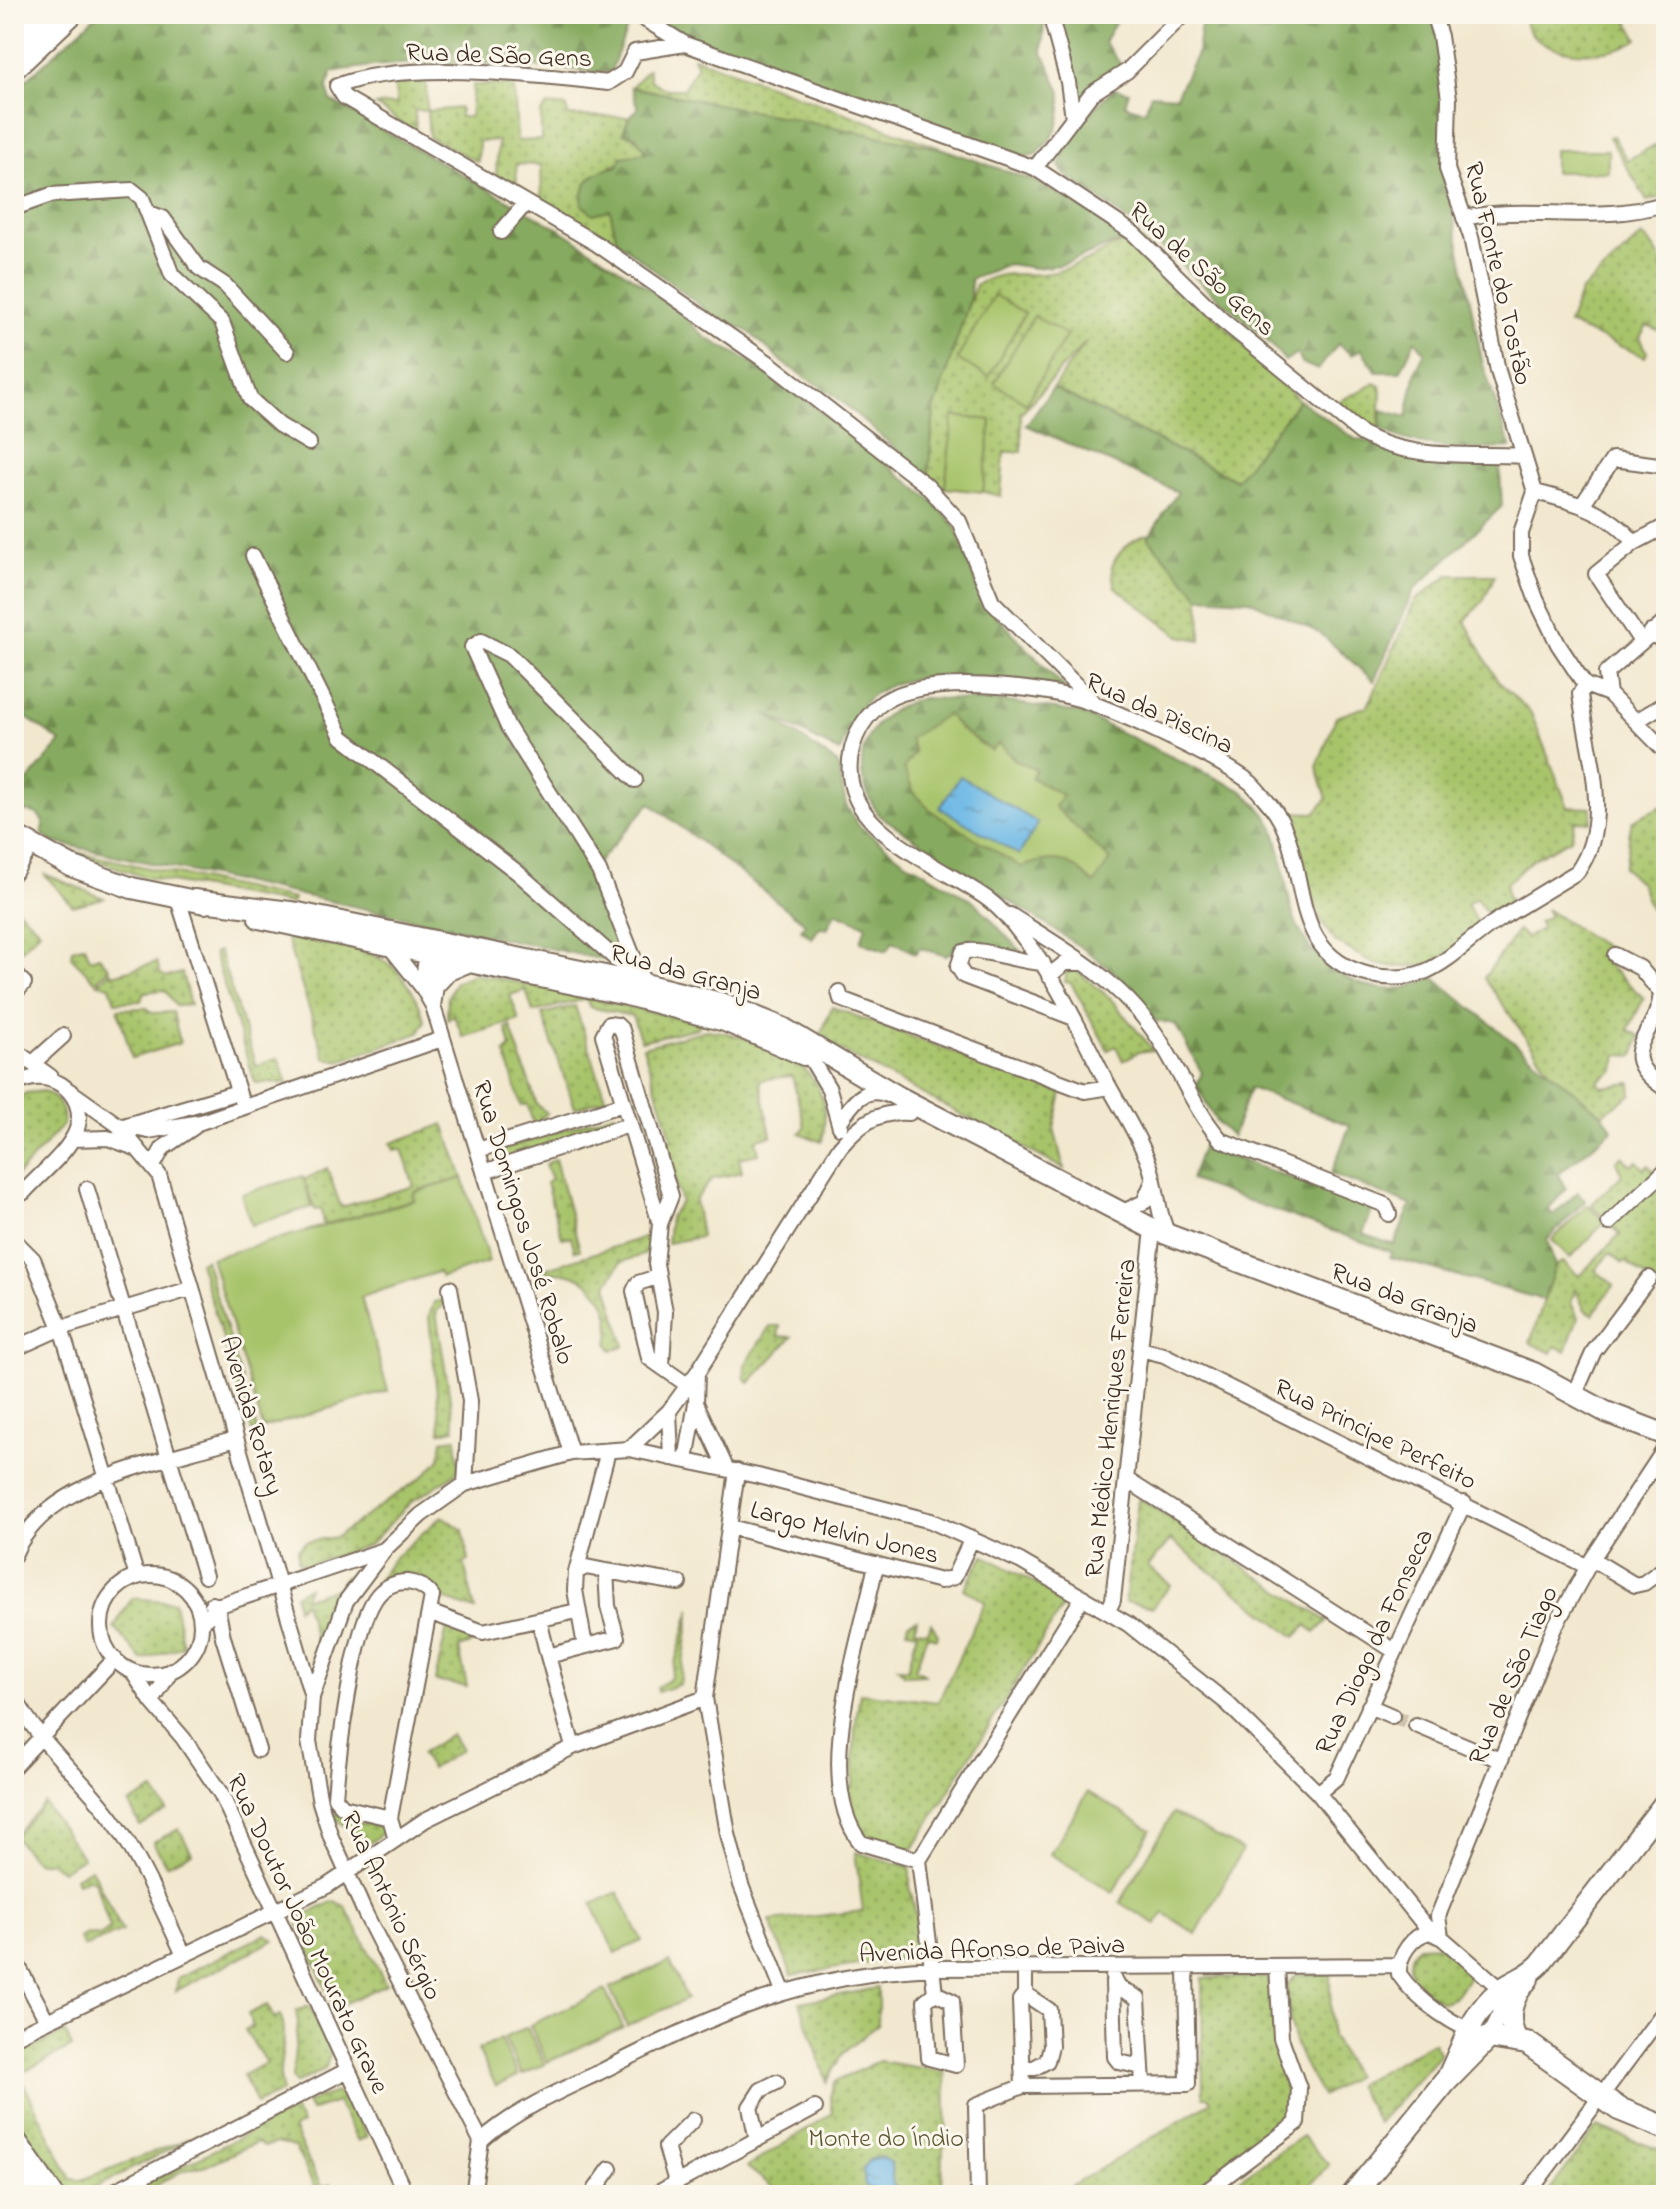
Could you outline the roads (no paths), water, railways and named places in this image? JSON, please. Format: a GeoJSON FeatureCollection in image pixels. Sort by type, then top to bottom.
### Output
{"type":"FeatureCollection","features":[{"type":"Feature","properties":{"kind":"main road"},"geometry":{"type":"LineString","coordinates":[[14,44],[45,14]]}},
{"type":"Feature","properties":{"kind":"main road"},"geometry":{"type":"LineString","coordinates":[[14,68],[71,14]]}},
{"type":"Feature","properties":{"kind":"main road","name":"Rua da Granja"},"geometry":{"type":"LineString","coordinates":[[23,840],[71,866],[132,888],[298,913],[644,984],[724,1004],[766,1020],[909,1113],[1089,1203],[1123,1212]]}},
{"type":"Feature","properties":{"kind":"main road","name":"Rua da Granja"},"geometry":{"type":"LineString","coordinates":[[186,898],[301,930],[584,985],[684,1009],[758,1033],[1042,1168],[1157,1230],[1534,1373],[1606,1412],[1666,1435]]}},
{"type":"Feature","properties":{"kind":"main road"},"geometry":{"type":"LineString","coordinates":[[1522,2042],[1511,2023],[1512,2003],[1532,1972],[1666,1801]]}},
{"type":"Feature","properties":{"kind":"main road"},"geometry":{"type":"LineString","coordinates":[[1353,2195],[1445,2082],[1478,2034],[1502,1985],[1532,1972]]}},
{"type":"Feature","properties":{"kind":"main road"},"geometry":{"type":"LineString","coordinates":[[1478,2034],[1522,2042],[1619,2109],[1666,2128]]}},
{"type":"Feature","properties":{"kind":"main road"},"geometry":{"type":"LineString","coordinates":[[14,2140],[52,2195]]}},
{"type":"Feature","properties":{"kind":"main road"},"geometry":{"type":"LineString","coordinates":[[14,2168],[33,2195]]}},
{"type":"Feature","properties":{"kind":"street"},"geometry":{"type":"LineString","coordinates":[[636,14],[685,44]]}},
{"type":"Feature","properties":{"kind":"street"},"geometry":{"type":"LineString","coordinates":[[1050,14],[1068,82],[1073,118]]}},
{"type":"Feature","properties":{"kind":"street"},"geometry":{"type":"LineString","coordinates":[[1035,168],[1091,94],[1127,71],[1184,14]]}},
{"type":"Feature","properties":{"kind":"street","name":"Rua Fonte do Tostão"},"geometry":{"type":"LineString","coordinates":[[1433,14],[1440,36],[1449,99],[1447,169],[1464,218],[1499,376],[1535,492]]}},
{"type":"Feature","properties":{"kind":"street","name":"Rua de São Gens"},"geometry":{"type":"LineString","coordinates":[[1096,705],[992,601],[959,521],[926,485],[773,366],[597,244],[344,97],[337,86],[361,76],[462,72],[608,83],[625,72],[635,52],[685,44],[1035,168],[1133,233],[1221,319],[1362,434],[1382,445],[1453,457],[1522,456]]}},
{"type":"Feature","properties":{"kind":"street"},"geometry":{"type":"LineString","coordinates":[[14,208],[51,195],[118,188],[132,190],[142,198],[172,275],[222,322],[250,399],[279,425],[309,443]]}},
{"type":"Feature","properties":{"kind":"street"},"geometry":{"type":"LineString","coordinates":[[501,232],[526,203]]}},
{"type":"Feature","properties":{"kind":"street"},"geometry":{"type":"LineString","coordinates":[[1464,218],[1483,214],[1555,216],[1647,210],[1666,203]]}},
{"type":"Feature","properties":{"kind":"street"},"geometry":{"type":"LineString","coordinates":[[149,213],[163,218],[199,268],[225,285],[287,352]]}},
{"type":"Feature","properties":{"kind":"street"},"geometry":{"type":"LineString","coordinates":[[1582,505],[1613,459],[1666,466]]}},
{"type":"Feature","properties":{"kind":"street"},"geometry":{"type":"LineString","coordinates":[[1634,543],[1624,529],[1582,505],[1535,492],[1521,533],[1521,556],[1553,632],[1585,685],[1609,694],[1638,720],[1666,752]]}},
{"type":"Feature","properties":{"kind":"street"},"geometry":{"type":"LineString","coordinates":[[1664,530],[1634,543],[1596,574],[1646,636],[1666,644]]}},
{"type":"Feature","properties":{"kind":"street"},"geometry":{"type":"LineString","coordinates":[[253,556],[342,737],[517,872],[644,984]]}},
{"type":"Feature","properties":{"kind":"street"},"geometry":{"type":"LineString","coordinates":[[1609,694],[1606,673],[1666,621]]}},
{"type":"Feature","properties":{"kind":"street"},"geometry":{"type":"LineString","coordinates":[[635,780],[509,655],[481,641],[472,647],[481,673],[508,727],[599,871],[644,984]]}},
{"type":"Feature","properties":{"kind":"street","name":"Rua da Piscina"},"geometry":{"type":"LineString","coordinates":[[1157,1230],[1153,1181],[1147,1157],[1046,970],[999,908],[892,837],[865,813],[850,779],[851,750],[858,731],[869,715],[896,694],[933,686],[1039,691],[1096,705],[1216,762],[1252,784],[1274,810],[1287,833],[1307,919],[1317,939],[1335,958],[1372,975],[1399,977],[1443,966],[1488,928],[1577,872],[1585,860],[1596,823],[1594,775],[1580,694],[1585,685]]}},
{"type":"Feature","properties":{"kind":"street"},"geometry":{"type":"LineString","coordinates":[[1638,720],[1666,703]]}},
{"type":"Feature","properties":{"kind":"street"},"geometry":{"type":"LineString","coordinates":[[15,872],[23,840]]}},
{"type":"Feature","properties":{"kind":"street"},"geometry":{"type":"LineString","coordinates":[[186,898],[243,1107]]}},
{"type":"Feature","properties":{"kind":"street"},"geometry":{"type":"LineString","coordinates":[[999,908],[1084,963],[1122,994],[1153,1029],[1207,1125],[1221,1140],[1385,1205],[1389,1214]]}},
{"type":"Feature","properties":{"kind":"street"},"geometry":{"type":"LineString","coordinates":[[419,937],[439,966],[433,1006]]}},
{"type":"Feature","properties":{"kind":"street"},"geometry":{"type":"LineString","coordinates":[[390,947],[433,1006]]}},
{"type":"Feature","properties":{"kind":"street"},"geometry":{"type":"LineString","coordinates":[[1074,1018],[964,976],[958,967],[963,952],[975,949],[1046,970],[1065,963],[1084,963]]}},
{"type":"Feature","properties":{"kind":"street"},"geometry":{"type":"LineString","coordinates":[[422,987],[425,965],[434,956],[448,951],[485,957],[494,952]]}},
{"type":"Feature","properties":{"kind":"street"},"geometry":{"type":"LineString","coordinates":[[1615,955],[1640,968],[1661,993],[1661,1015],[1638,1056],[1640,1068],[1666,1089]]}},
{"type":"Feature","properties":{"kind":"street"},"geometry":{"type":"LineString","coordinates":[[438,985],[449,973],[470,964]]}},
{"type":"Feature","properties":{"kind":"street"},"geometry":{"type":"LineString","coordinates":[[14,974],[24,983],[14,994]]}},
{"type":"Feature","properties":{"kind":"street"},"geometry":{"type":"LineString","coordinates":[[839,992],[841,999],[1085,1091],[1109,1087]]}},
{"type":"Feature","properties":{"kind":"street","name":"Rua Domingos José Robalo"},"geometry":{"type":"LineString","coordinates":[[433,1006],[571,1453]]}},
{"type":"Feature","properties":{"kind":"street"},"geometry":{"type":"LineString","coordinates":[[660,1224],[603,1035],[609,1024],[617,1025],[622,1030],[671,1196],[660,1224],[657,1277],[665,1312],[662,1365]]}},
{"type":"Feature","properties":{"kind":"street"},"geometry":{"type":"LineString","coordinates":[[33,1063],[63,1036]]}},
{"type":"Feature","properties":{"kind":"street"},"geometry":{"type":"LineString","coordinates":[[118,1125],[148,1131],[201,1122],[442,1039]]}},
{"type":"Feature","properties":{"kind":"street","name":"Avenida Rotary"},"geometry":{"type":"LineString","coordinates":[[14,1050],[118,1125],[159,1175],[312,1697]]}},
{"type":"Feature","properties":{"kind":"street"},"geometry":{"type":"LineString","coordinates":[[811,1059],[829,1089],[839,1123],[840,1147]]}},
{"type":"Feature","properties":{"kind":"street"},"geometry":{"type":"LineString","coordinates":[[14,1086],[36,1077],[64,1087],[78,1112],[72,1139],[16,1197]]}},
{"type":"Feature","properties":{"kind":"street"},"geometry":{"type":"LineString","coordinates":[[839,1123],[853,1101],[869,1085]]}},
{"type":"Feature","properties":{"kind":"street"},"geometry":{"type":"LineString","coordinates":[[867,1121],[869,1085]]}},
{"type":"Feature","properties":{"kind":"street"},"geometry":{"type":"LineString","coordinates":[[118,1125],[140,1123],[238,1092]]}},
{"type":"Feature","properties":{"kind":"street"},"geometry":{"type":"LineString","coordinates":[[478,1150],[623,1104]]}},
{"type":"Feature","properties":{"kind":"street"},"geometry":{"type":"LineString","coordinates":[[629,1449],[669,1411],[692,1379],[840,1147],[867,1121],[884,1114],[909,1113]]}},
{"type":"Feature","properties":{"kind":"street"},"geometry":{"type":"LineString","coordinates":[[153,1166],[163,1148],[201,1122]]}},
{"type":"Feature","properties":{"kind":"street"},"geometry":{"type":"LineString","coordinates":[[484,1172],[629,1125]]}},
{"type":"Feature","properties":{"kind":"street"},"geometry":{"type":"LineString","coordinates":[[72,1139],[108,1138],[142,1151]]}},
{"type":"Feature","properties":{"kind":"street"},"geometry":{"type":"LineString","coordinates":[[1609,1223],[1666,1170]]}},
{"type":"Feature","properties":{"kind":"street"},"geometry":{"type":"LineString","coordinates":[[1123,1212],[1144,1202],[1153,1181]]}},
{"type":"Feature","properties":{"kind":"street"},"geometry":{"type":"LineString","coordinates":[[87,1189],[205,1576]]}},
{"type":"Feature","properties":{"kind":"street"},"geometry":{"type":"LineString","coordinates":[[1144,1202],[1157,1230]]}},
{"type":"Feature","properties":{"kind":"street","name":"Rua Médico Henriques Ferreira"},"geometry":{"type":"LineString","coordinates":[[1108,1611],[1113,1600],[1140,1349],[1157,1230]]}},
{"type":"Feature","properties":{"kind":"street"},"geometry":{"type":"LineString","coordinates":[[15,1240],[33,1259],[61,1328],[137,1577]]}},
{"type":"Feature","properties":{"kind":"street"},"geometry":{"type":"LineString","coordinates":[[657,1277],[638,1283],[634,1291],[649,1358],[692,1379]]}},
{"type":"Feature","properties":{"kind":"street"},"geometry":{"type":"LineString","coordinates":[[1574,1396],[1594,1351],[1649,1278]]}},
{"type":"Feature","properties":{"kind":"street"},"geometry":{"type":"LineString","coordinates":[[450,1288],[470,1401],[465,1484]]}},
{"type":"Feature","properties":{"kind":"street"},"geometry":{"type":"LineString","coordinates":[[14,1349],[61,1328],[190,1289]]}},
{"type":"Feature","properties":{"kind":"street","name":"Rua Principe Perfeito"},"geometry":{"type":"LineString","coordinates":[[1140,1349],[1164,1355],[1635,1585],[1644,1583],[1666,1567]]}},
{"type":"Feature","properties":{"kind":"street"},"geometry":{"type":"LineString","coordinates":[[692,1379],[696,1403],[732,1470],[730,1527],[705,1698],[728,1834],[741,1885],[783,1991]]}},
{"type":"Feature","properties":{"kind":"street"},"geometry":{"type":"LineString","coordinates":[[679,1459],[696,1403]]}},
{"type":"Feature","properties":{"kind":"street"},"geometry":{"type":"LineString","coordinates":[[669,1411],[679,1459]]}},
{"type":"Feature","properties":{"kind":"street"},"geometry":{"type":"LineString","coordinates":[[14,1555],[47,1512],[71,1494],[106,1479],[235,1439]]}},
{"type":"Feature","properties":{"kind":"street","name":"Rua de São Tiago"},"geometry":{"type":"LineString","coordinates":[[1436,1935],[1438,1916],[1554,1628],[1590,1563],[1666,1447]]}},
{"type":"Feature","properties":{"kind":"street","name":"Rua António Sérgio"},"geometry":{"type":"LineString","coordinates":[[481,2141],[346,1872],[327,1825],[309,1741],[312,1697],[346,1601],[385,1549],[441,1498],[465,1484],[571,1453],[629,1449],[894,1509],[972,1538],[1108,1611],[1227,1703],[1318,1793],[1436,1935],[1502,1985]]}},
{"type":"Feature","properties":{"kind":"street"},"geometry":{"type":"LineString","coordinates":[[585,1646],[577,1611],[576,1572],[608,1451]]}},
{"type":"Feature","properties":{"kind":"street"},"geometry":{"type":"LineString","coordinates":[[1127,1480],[1393,1650]]}},
{"type":"Feature","properties":{"kind":"street","name":"Rua Diogo da Fonseca"},"geometry":{"type":"LineString","coordinates":[[1318,1793],[1337,1777],[1393,1650],[1464,1503]]}},
{"type":"Feature","properties":{"kind":"street","name":"Largo Melvin Jones"},"geometry":{"type":"LineString","coordinates":[[730,1527],[941,1581],[954,1577],[972,1538]]}},
{"type":"Feature","properties":{"kind":"street"},"geometry":{"type":"LineString","coordinates":[[152,1702],[171,1670],[193,1652],[201,1624],[217,1606],[385,1549]]}},
{"type":"Feature","properties":{"kind":"street"},"geometry":{"type":"LineString","coordinates":[[876,1564],[845,1699],[842,1810],[861,1843],[919,1860]]}},
{"type":"Feature","properties":{"kind":"street"},"geometry":{"type":"LineString","coordinates":[[576,1572],[586,1567],[679,1583]]}},
{"type":"Feature","properties":{"kind":"street"},"geometry":{"type":"LineString","coordinates":[[548,1656],[617,1638],[608,1606],[606,1571]]}},
{"type":"Feature","properties":{"kind":"street"},"geometry":{"type":"LineString","coordinates":[[171,1670],[158,1674],[132,1671],[115,1659],[105,1645],[103,1611],[110,1596],[137,1577],[163,1576],[175,1581],[194,1598],[217,1606]]}},
{"type":"Feature","properties":{"kind":"street"},"geometry":{"type":"LineString","coordinates":[[390,1818],[343,1807],[335,1798],[349,1695],[362,1629],[380,1593],[394,1583],[418,1585],[431,1593],[390,1818],[396,1839]]}},
{"type":"Feature","properties":{"kind":"street"},"geometry":{"type":"LineString","coordinates":[[935,1993],[919,1860],[1083,1597]]}},
{"type":"Feature","properties":{"kind":"street"},"geometry":{"type":"LineString","coordinates":[[194,1598],[201,1624]]}},
{"type":"Feature","properties":{"kind":"street"},"geometry":{"type":"LineString","coordinates":[[217,1606],[223,1637],[258,1750]]}},
{"type":"Feature","properties":{"kind":"street"},"geometry":{"type":"LineString","coordinates":[[429,1612],[483,1632],[577,1611]]}},
{"type":"Feature","properties":{"kind":"street"},"geometry":{"type":"LineString","coordinates":[[539,1620],[573,1747]]}},
{"type":"Feature","properties":{"kind":"street"},"geometry":{"type":"LineString","coordinates":[[14,1766],[115,1659]]}},
{"type":"Feature","properties":{"kind":"street","name":"Rua Doutor João Mourato Grave"},"geometry":{"type":"LineString","coordinates":[[132,1671],[221,1794],[406,2195]]}},
{"type":"Feature","properties":{"kind":"street"},"geometry":{"type":"LineString","coordinates":[[14,1696],[41,1736],[78,1774],[123,1833],[184,1955]]}},
{"type":"Feature","properties":{"kind":"street"},"geometry":{"type":"LineString","coordinates":[[14,2037],[327,1886],[425,1820],[573,1747],[705,1698]]}},
{"type":"Feature","properties":{"kind":"street"},"geometry":{"type":"LineString","coordinates":[[1369,1706],[1392,1716]]}},
{"type":"Feature","properties":{"kind":"street"},"geometry":{"type":"LineString","coordinates":[[1416,1725],[1500,1760]]}},
{"type":"Feature","properties":{"kind":"street"},"geometry":{"type":"LineString","coordinates":[[1436,1935],[1412,1942],[1398,1965],[1399,1974],[1414,1991],[1478,2034]]}},
{"type":"Feature","properties":{"kind":"street"},"geometry":{"type":"LineString","coordinates":[[14,1958],[47,2021]]}},
{"type":"Feature","properties":{"kind":"street","name":"Avenida Afonso de Paiva"},"geometry":{"type":"LineString","coordinates":[[481,2141],[513,2117],[727,2011],[783,1991],[880,1971],[1025,1968],[1113,1974],[1186,1966],[1398,1965]]}},
{"type":"Feature","properties":{"kind":"street"},"geometry":{"type":"LineString","coordinates":[[978,2195],[976,2105],[1023,2086],[1188,2084],[1186,1966]]}},
{"type":"Feature","properties":{"kind":"street"},"geometry":{"type":"LineString","coordinates":[[1201,2195],[1297,2123],[1299,2088],[1281,2038],[1277,1966]]}},
{"type":"Feature","properties":{"kind":"street"},"geometry":{"type":"LineString","coordinates":[[1023,2086],[1020,2000],[1025,1994],[1025,1968]]}},
{"type":"Feature","properties":{"kind":"street"},"geometry":{"type":"LineString","coordinates":[[1113,1974],[1138,1998],[1143,2085]]}},
{"type":"Feature","properties":{"kind":"street"},"geometry":{"type":"LineString","coordinates":[[1113,1974],[1115,2057],[1119,2062],[1142,2067]]}},
{"type":"Feature","properties":{"kind":"street"},"geometry":{"type":"LineString","coordinates":[[935,1993],[952,2001],[956,2065],[929,2058],[925,2001],[935,1993]]}},
{"type":"Feature","properties":{"kind":"street"},"geometry":{"type":"LineString","coordinates":[[1022,2068],[1034,2068],[1047,2061],[1051,2046],[1049,2010],[1025,1994]]}},
{"type":"Feature","properties":{"kind":"street"},"geometry":{"type":"LineString","coordinates":[[1527,2195],[1666,2009]]}},
{"type":"Feature","properties":{"kind":"street"},"geometry":{"type":"LineString","coordinates":[[107,2195],[348,2070]]}},
{"type":"Feature","properties":{"kind":"street"},"geometry":{"type":"LineString","coordinates":[[757,2140],[750,2107],[761,2090],[777,2082]]}},
{"type":"Feature","properties":{"kind":"street"},"geometry":{"type":"LineString","coordinates":[[654,2195],[815,2108]]}},
{"type":"Feature","properties":{"kind":"street"},"geometry":{"type":"LineString","coordinates":[[676,2182],[666,2147],[693,2120]]}},
{"type":"Feature","properties":{"kind":"street"},"geometry":{"type":"LineString","coordinates":[[473,2195],[481,2141]]}},
{"type":"Feature","properties":{"kind":"street"},"geometry":{"type":"LineString","coordinates":[[596,2195],[595,2190],[610,2169]]}},
{"type":"Feature","properties":{"kind":"water"},"geometry":{"type":"Polygon","coordinates":[[[960,776],[1038,823],[1019,855],[940,808],[960,776]]]}},
{"type":"Feature","properties":{"kind":"water"},"geometry":{"type":"Polygon","coordinates":[[[881,2157],[891,2163],[893,2185],[904,2195],[877,2195],[865,2185],[863,2168],[869,2160],[881,2157]]]}},
{"type":"Feature","properties":{"kind":"tunnel"},"geometry":{"type":"LineString","coordinates":[[1392,1716],[1416,1725]]}},
{"type":"Feature","properties":{"kind":"park label","name":"Monte do Índio"},"geometry":{"type":"Point","coordinates":[886,2137]}}]}
